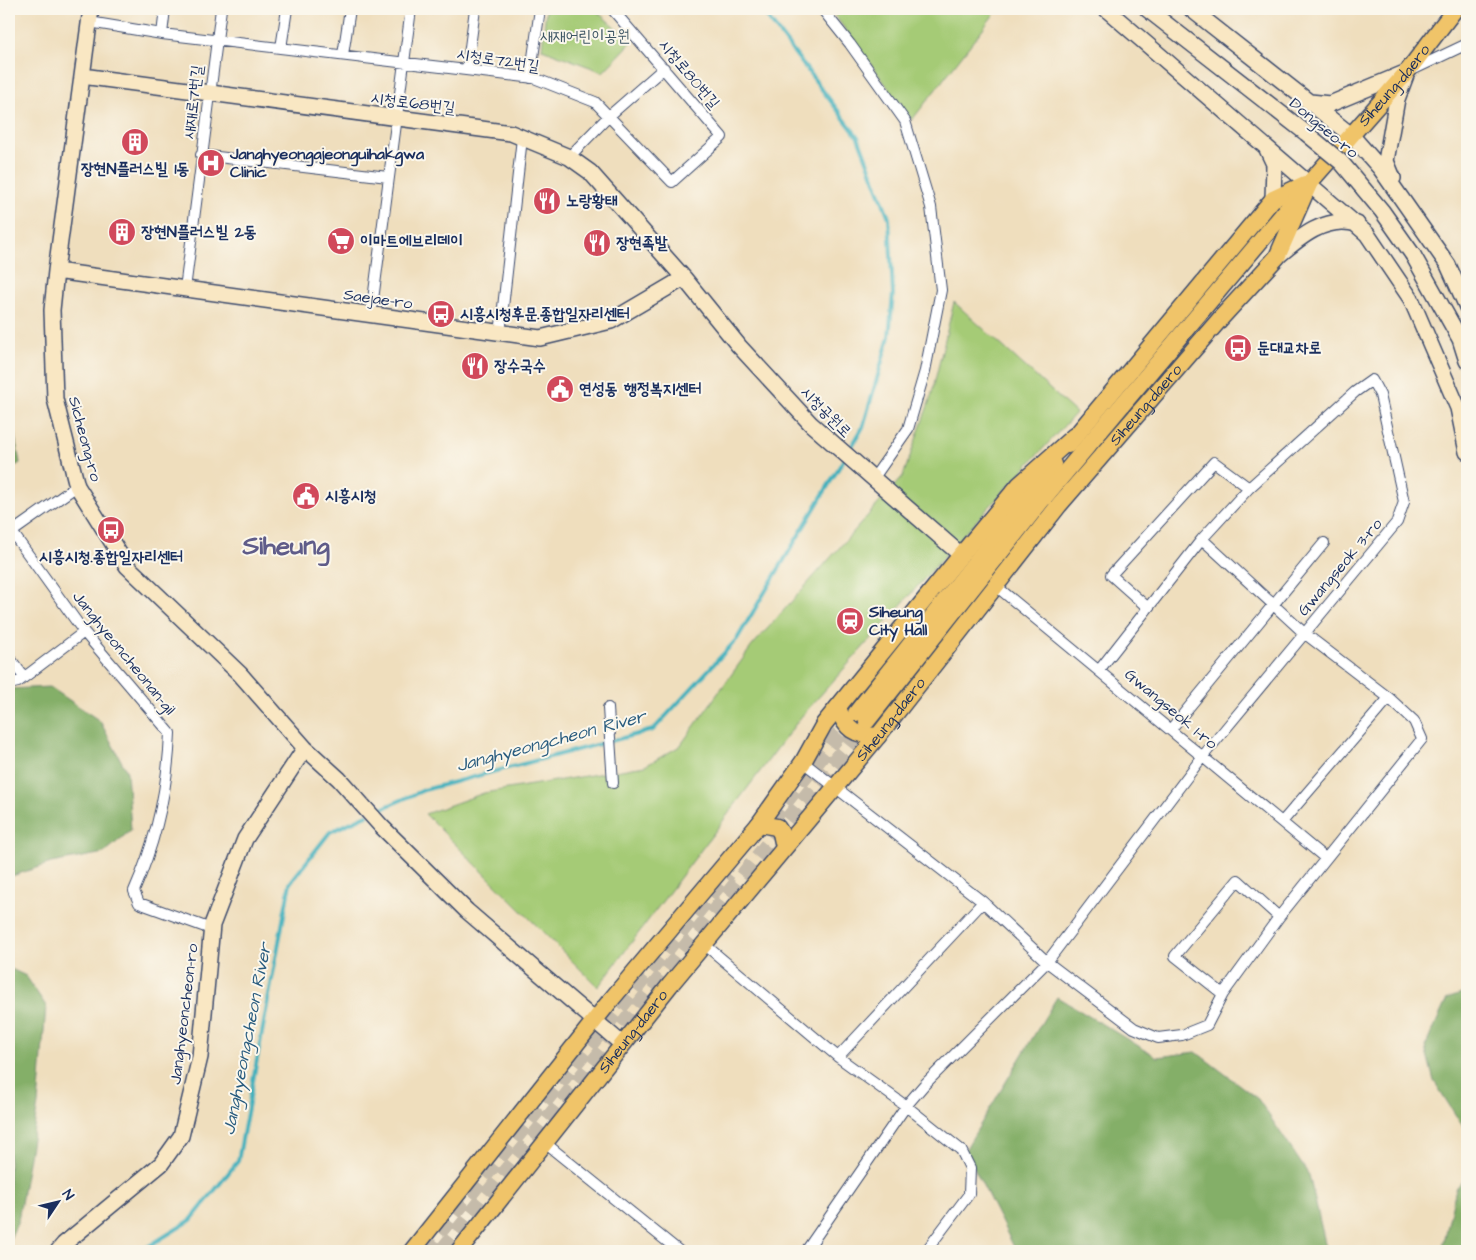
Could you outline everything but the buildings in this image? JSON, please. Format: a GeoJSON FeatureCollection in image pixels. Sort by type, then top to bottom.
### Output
{"type":"FeatureCollection","features":[{"type":"Feature","properties":{"kind":"main road","name":"Siheung-daero"},"geometry":{"type":"LineString","coordinates":[[1310,182],[1273,199],[1074,436],[862,717],[1310,182],[1407,72],[1456,9]]}},
{"type":"Feature","properties":{"kind":"main road","name":"Siheung-daero"},"geometry":{"type":"LineString","coordinates":[[459,1251],[622,1044],[878,736],[1059,506],[1220,319],[1277,257],[1310,182]]}},
{"type":"Feature","properties":{"kind":"main road","name":"Siheung-daero"},"geometry":{"type":"LineString","coordinates":[[412,1251],[594,1020],[759,824],[803,762],[824,724],[961,555],[1020,485],[1074,436]]}},
{"type":"Feature","properties":{"kind":"main road"},"geometry":{"type":"LineString","coordinates":[[838,707],[842,720],[850,729],[862,735],[878,736]]}},
{"type":"Feature","properties":{"kind":"main road"},"geometry":{"type":"LineString","coordinates":[[759,824],[777,827],[781,833],[784,847]]}},
{"type":"Feature","properties":{"kind":"street"},"geometry":{"type":"LineString","coordinates":[[162,34],[165,9]]}},
{"type":"Feature","properties":{"kind":"street","name":"새재로7번길"},"geometry":{"type":"LineString","coordinates":[[185,289],[208,93],[221,9]]}},
{"type":"Feature","properties":{"kind":"street"},"geometry":{"type":"LineString","coordinates":[[281,48],[287,9]]}},
{"type":"Feature","properties":{"kind":"street"},"geometry":{"type":"LineString","coordinates":[[343,55],[350,9]]}},
{"type":"Feature","properties":{"kind":"street"},"geometry":{"type":"LineString","coordinates":[[371,315],[411,9]]}},
{"type":"Feature","properties":{"kind":"street"},"geometry":{"type":"LineString","coordinates":[[467,70],[475,9]]}},
{"type":"Feature","properties":{"kind":"street"},"geometry":{"type":"LineString","coordinates":[[530,78],[540,9]]}},
{"type":"Feature","properties":{"kind":"street","name":"시청로80번길"},"geometry":{"type":"LineString","coordinates":[[612,9],[722,137],[672,182]]}},
{"type":"Feature","properties":{"kind":"street"},"geometry":{"type":"LineString","coordinates":[[822,9],[905,121],[930,207],[941,290],[925,372],[908,429],[867,474]]}},
{"type":"Feature","properties":{"kind":"street"},"geometry":{"type":"LineString","coordinates":[[1106,9],[1310,182],[1367,234],[1411,299],[1458,408],[1467,452]]}},
{"type":"Feature","properties":{"kind":"street","name":"Dongseo-ro"},"geometry":{"type":"LineString","coordinates":[[1147,9],[1341,162],[1382,211],[1413,255],[1460,339],[1467,361]]}},
{"type":"Feature","properties":{"kind":"street"},"geometry":{"type":"LineString","coordinates":[[1191,9],[1351,135],[1398,194],[1448,265],[1467,306]]}},
{"type":"Feature","properties":{"kind":"street","name":"시청로72번길"},"geometry":{"type":"LineString","coordinates":[[90,15],[162,34],[530,78],[595,102],[672,182]]}},
{"type":"Feature","properties":{"kind":"street","name":"Sicheong-ro"},"geometry":{"type":"LineString","coordinates":[[90,15],[52,310],[55,399],[77,486],[127,566],[240,674],[305,748],[340,779],[381,826],[467,911],[622,1044]]}},
{"type":"Feature","properties":{"kind":"street"},"geometry":{"type":"LineString","coordinates":[[1310,102],[1330,104],[1407,72],[1467,44]]}},
{"type":"Feature","properties":{"kind":"street"},"geometry":{"type":"LineString","coordinates":[[569,157],[609,116],[664,68]]}},
{"type":"Feature","properties":{"kind":"street"},"geometry":{"type":"LineString","coordinates":[[1398,194],[1386,161],[1396,99],[1407,72]]}},
{"type":"Feature","properties":{"kind":"street","name":"시청로68번길"},"geometry":{"type":"LineString","coordinates":[[82,76],[511,133],[569,157],[590,172],[684,278]]}},
{"type":"Feature","properties":{"kind":"street"},"geometry":{"type":"LineString","coordinates":[[500,334],[522,138]]}},
{"type":"Feature","properties":{"kind":"street"},"geometry":{"type":"LineString","coordinates":[[1264,144],[1274,164],[1273,199]]}},
{"type":"Feature","properties":{"kind":"street"},"geometry":{"type":"LineString","coordinates":[[201,155],[388,177]]}},
{"type":"Feature","properties":{"kind":"street"},"geometry":{"type":"LineString","coordinates":[[1277,257],[1301,237],[1331,222],[1357,224]]}},
{"type":"Feature","properties":{"kind":"street","name":"Saejae-ro"},"geometry":{"type":"LineString","coordinates":[[56,272],[540,338],[611,321],[684,278]]}},
{"type":"Feature","properties":{"kind":"street","name":"시청공원로"},"geometry":{"type":"LineString","coordinates":[[684,278],[740,346],[811,424],[961,555]]}},
{"type":"Feature","properties":{"kind":"street","name":"Gwangseok 3-ro"},"geometry":{"type":"LineString","coordinates":[[806,1251],[906,1106],[924,1085],[1047,962],[1203,756],[1398,522],[1404,502],[1380,395],[1372,380],[1355,392],[1248,488]]}},
{"type":"Feature","properties":{"kind":"street"},"geometry":{"type":"LineString","coordinates":[[1100,669],[1202,539],[1248,488],[1214,462],[1112,575],[1147,607]]}},
{"type":"Feature","properties":{"kind":"street"},"geometry":{"type":"LineString","coordinates":[[10,533],[77,486]]}},
{"type":"Feature","properties":{"kind":"street","name":"Janghyeoncheonan-gil"},"geometry":{"type":"LineString","coordinates":[[10,533],[84,632],[170,733],[169,764],[160,818],[146,864],[134,891],[138,903],[211,929]]}},
{"type":"Feature","properties":{"kind":"street"},"geometry":{"type":"LineString","coordinates":[[803,762],[983,902],[1047,962],[1134,1028],[1158,1038],[1182,1035],[1207,1024],[1223,994],[1279,917],[1422,739],[1414,720],[1389,698],[1304,633],[1275,604],[1202,539]]}},
{"type":"Feature","properties":{"kind":"street"},"geometry":{"type":"LineString","coordinates":[[1171,729],[1324,543]]}},
{"type":"Feature","properties":{"kind":"street","name":"Gwangseok 1-ro"},"geometry":{"type":"LineString","coordinates":[[996,586],[1100,669],[1325,858]]}},
{"type":"Feature","properties":{"kind":"street"},"geometry":{"type":"LineString","coordinates":[[9,684],[24,677],[84,632]]}},
{"type":"Feature","properties":{"kind":"street"},"geometry":{"type":"LineString","coordinates":[[9,656],[24,677]]}},
{"type":"Feature","properties":{"kind":"street"},"geometry":{"type":"LineString","coordinates":[[1282,822],[1389,698]]}},
{"type":"Feature","properties":{"kind":"street"},"geometry":{"type":"LineString","coordinates":[[608,708],[613,783]]}},
{"type":"Feature","properties":{"kind":"street","name":"Janghyeoncheon-ro"},"geometry":{"type":"LineString","coordinates":[[58,1251],[161,1164],[181,1136],[200,1057],[211,929],[245,839],[305,748]]}},
{"type":"Feature","properties":{"kind":"street"},"geometry":{"type":"LineString","coordinates":[[1223,994],[1175,956],[1238,880],[1279,917]]}},
{"type":"Feature","properties":{"kind":"street"},"geometry":{"type":"LineString","coordinates":[[838,1057],[983,902]]}},
{"type":"Feature","properties":{"kind":"street"},"geometry":{"type":"LineString","coordinates":[[704,944],[838,1057],[906,1106],[961,1150],[970,1168],[970,1194],[926,1251]]}},
{"type":"Feature","properties":{"kind":"street"},"geometry":{"type":"LineString","coordinates":[[545,1143],[679,1251]]}},
{"type":"Feature","properties":{"kind":"green space","name":"새재어린이공원"},"geometry":{"type":"Polygon","coordinates":[[[546,9],[594,9],[632,42],[603,72],[542,49],[546,9]]]}},
{"type":"Feature","properties":{"kind":"green space"},"geometry":{"type":"Polygon","coordinates":[[[830,9],[998,9],[912,120],[830,9]]]}},
{"type":"Feature","properties":{"kind":"green space"},"geometry":{"type":"Polygon","coordinates":[[[954,302],[1076,413],[966,532],[801,717],[598,987],[425,814],[484,793],[645,766],[680,746],[752,646],[903,476],[931,397],[954,302]]]}},
{"type":"Feature","properties":{"kind":"green space"},"geometry":{"type":"Polygon","coordinates":[[[9,326],[13,426],[20,463],[9,470],[9,326]]]}},
{"type":"Feature","properties":{"kind":"green space"},"geometry":{"type":"Polygon","coordinates":[[[50,687],[100,721],[127,772],[131,830],[104,853],[51,863],[9,877],[9,689],[50,687]]]}},
{"type":"Feature","properties":{"kind":"green space"},"geometry":{"type":"Polygon","coordinates":[[[9,968],[26,976],[46,1006],[38,1104],[18,1221],[9,1241],[9,968]]]}},
{"type":"Feature","properties":{"kind":"green space"},"geometry":{"type":"Polygon","coordinates":[[[1467,992],[1467,1133],[1434,1081],[1425,1047],[1447,999],[1467,992]]]}},
{"type":"Feature","properties":{"kind":"green space"},"geometry":{"type":"Polygon","coordinates":[[[1057,997],[1157,1057],[1196,1052],[1258,1099],[1309,1175],[1327,1251],[1016,1251],[965,1150],[1057,997]]]}},
{"type":"Feature","properties":{"kind":"green space"},"geometry":{"type":"Polygon","coordinates":[[[1467,1176],[1467,1251],[1442,1251],[1456,1188],[1467,1176]]]}},
{"type":"Feature","properties":{"kind":"waterway","name":"Janghyeongcheon River"},"geometry":{"type":"LineString","coordinates":[[761,9],[858,137],[889,218],[893,294],[889,337],[863,427],[848,453]]}},
{"type":"Feature","properties":{"kind":"waterway","name":"Janghyeongcheon River"},"geometry":{"type":"LineString","coordinates":[[374,812],[424,790],[653,730],[737,639],[844,459]]}},
{"type":"Feature","properties":{"kind":"waterway","name":"Janghyeongcheon River"},"geometry":{"type":"LineString","coordinates":[[141,1251],[191,1220],[238,1161],[290,883],[330,832],[367,815]]}},
{"type":"Feature","properties":{"kind":"tunnel"},"geometry":{"type":"LineString","coordinates":[[770,821],[854,715]]}},
{"type":"Feature","properties":{"kind":"tunnel"},"geometry":{"type":"LineString","coordinates":[[442,1251],[866,722]]}},
{"type":"Feature","properties":{"kind":"tunnel"},"geometry":{"type":"LineString","coordinates":[[424,1251],[728,873]]}},
{"type":"Feature","properties":{"kind":"place","name":"장현N플러스빌 1동"},"geometry":{"type":"Point","coordinates":[135,142]}},
{"type":"Feature","properties":{"kind":"place","name":"Janghyeongajeonguihakgwa Clinic"},"geometry":{"type":"Point","coordinates":[211,163]}},
{"type":"Feature","properties":{"kind":"place","name":"노랑황태"},"geometry":{"type":"Point","coordinates":[547,201]}},
{"type":"Feature","properties":{"kind":"place","name":"장현N플러스빌 2동"},"geometry":{"type":"Point","coordinates":[122,232]}},
{"type":"Feature","properties":{"kind":"place","name":"이마트에브리데이"},"geometry":{"type":"Point","coordinates":[341,241]}},
{"type":"Feature","properties":{"kind":"place","name":"장현족발"},"geometry":{"type":"Point","coordinates":[597,243]}},
{"type":"Feature","properties":{"kind":"place","name":"시흥시청후문.종합일자리센터"},"geometry":{"type":"Point","coordinates":[441,314]}},
{"type":"Feature","properties":{"kind":"place","name":"둔대교차로"},"geometry":{"type":"Point","coordinates":[1238,348]}},
{"type":"Feature","properties":{"kind":"place","name":"장수국수"},"geometry":{"type":"Point","coordinates":[475,366]}},
{"type":"Feature","properties":{"kind":"place","name":"연성동 행정복지센터"},"geometry":{"type":"Point","coordinates":[560,389]}},
{"type":"Feature","properties":{"kind":"place","name":"시흥시청"},"geometry":{"type":"Point","coordinates":[306,496]}},
{"type":"Feature","properties":{"kind":"place","name":"시흥시청.종합일자리센터"},"geometry":{"type":"Point","coordinates":[111,530]}},
{"type":"Feature","properties":{"kind":"place","name":"Siheung City Hall"},"geometry":{"type":"Point","coordinates":[850,621]}},
{"type":"Feature","properties":{"kind":"district","name":"Siheung"},"geometry":{"type":"Point","coordinates":[286,546]}}]}
